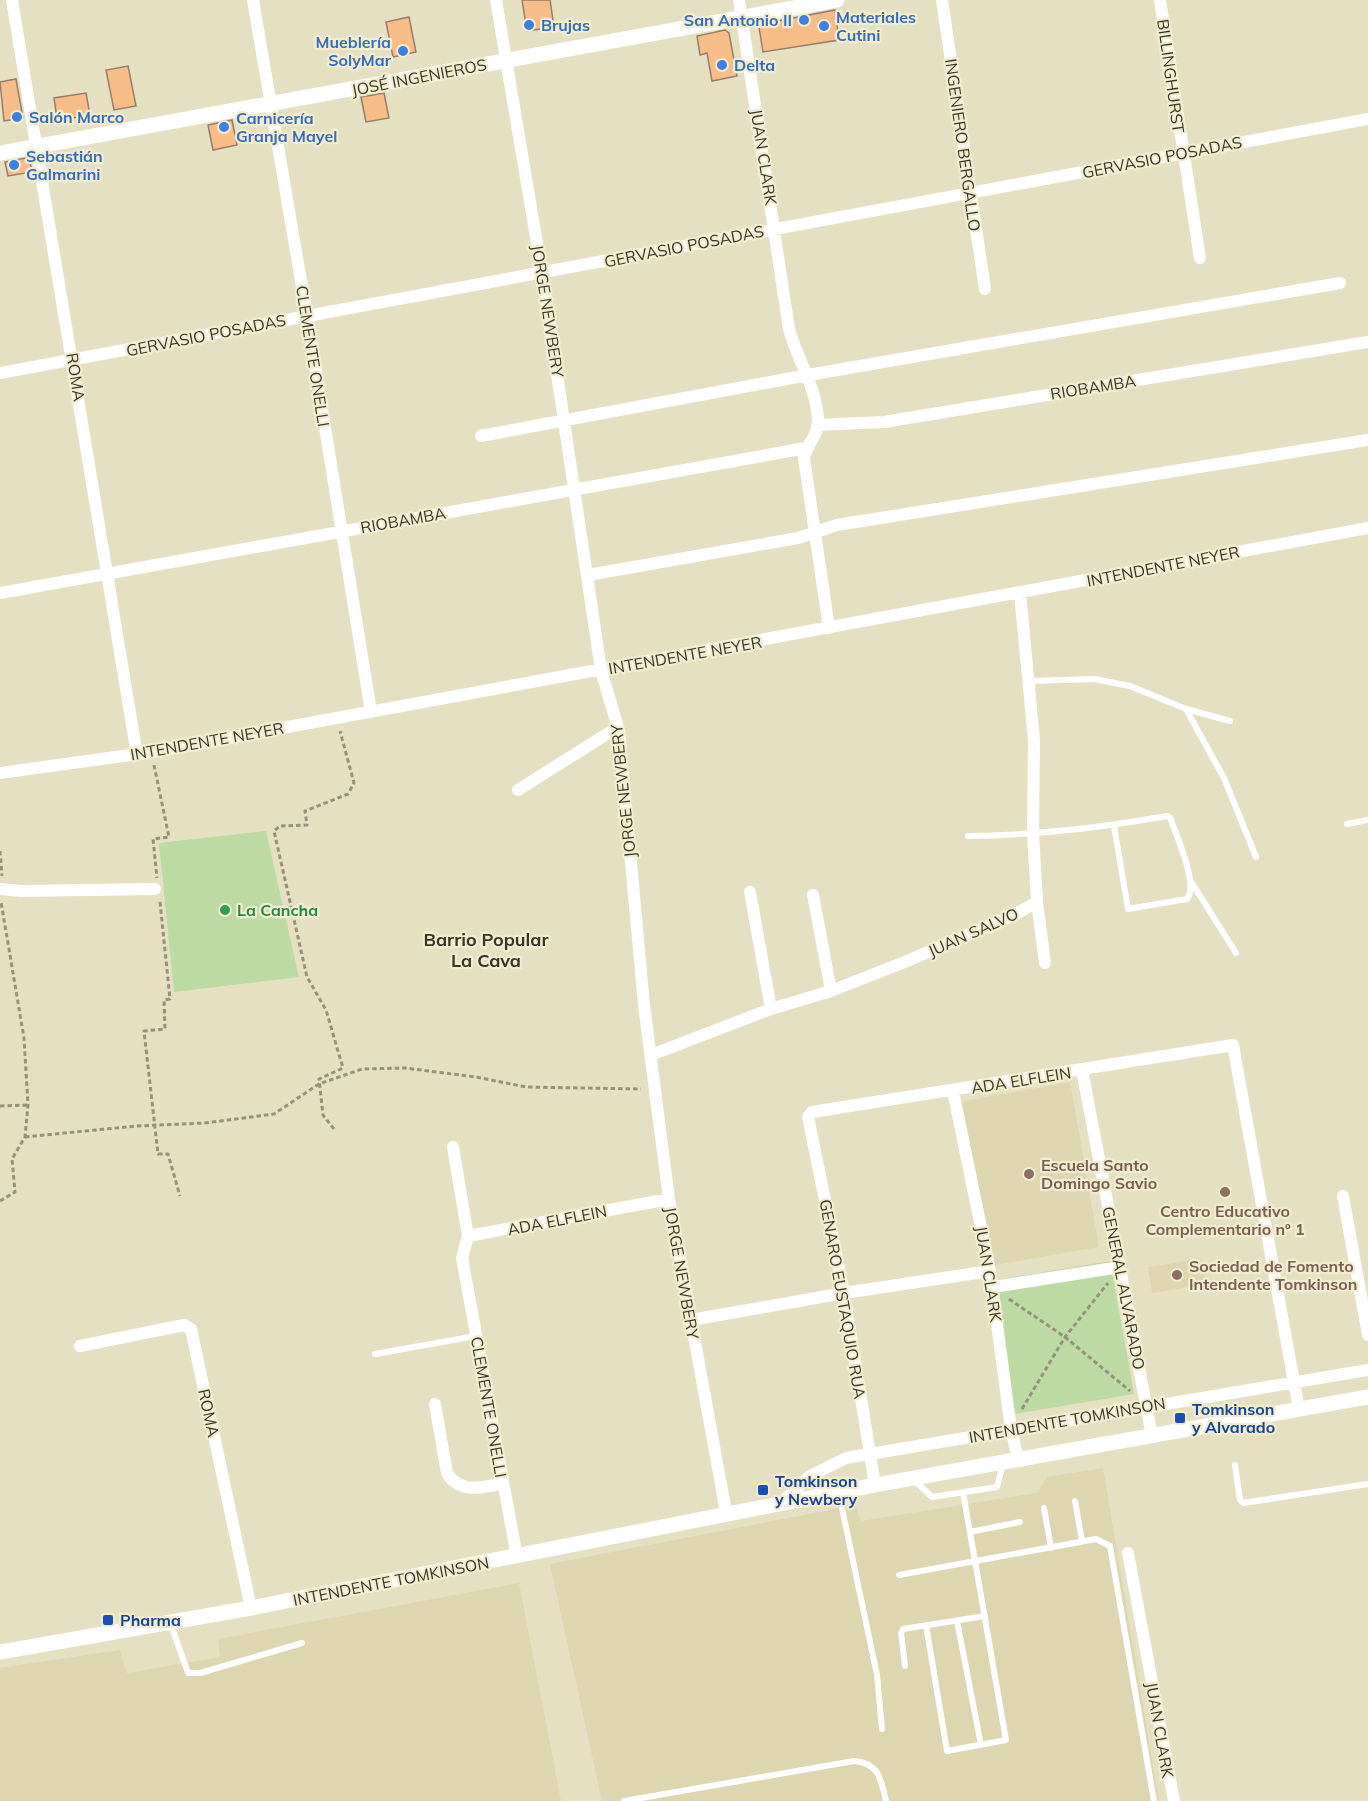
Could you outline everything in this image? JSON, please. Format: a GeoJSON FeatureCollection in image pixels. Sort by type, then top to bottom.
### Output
{"type":"FeatureCollection","features":[{"type":"Feature","properties":{"kind":"street","name":"ROMA"},"geometry":{"type":"LineString","coordinates":[[12,0],[73,360],[136,755]]}},
{"type":"Feature","properties":{"kind":"street","name":"CLEMENTE ONELLI"},"geometry":{"type":"LineString","coordinates":[[252,0],[308,316],[371,712]]}},
{"type":"Feature","properties":{"kind":"street","name":"JORGE NEWBERY"},"geometry":{"type":"LineString","coordinates":[[496,0],[576,489],[601,670],[618,727],[644,1005],[669,1199],[726,1512]]}},
{"type":"Feature","properties":{"kind":"street","name":"JUAN CLARK"},"geometry":{"type":"LineString","coordinates":[[739,0],[789,329],[793,346],[808,375],[817,425]]}},
{"type":"Feature","properties":{"kind":"street","name":"JOSÉ INGENIEROS"},"geometry":{"type":"LineString","coordinates":[[0,153],[837,0]]}},
{"type":"Feature","properties":{"kind":"street","name":"INGENIERO BERGALLO"},"geometry":{"type":"LineString","coordinates":[[942,0],[985,289]]}},
{"type":"Feature","properties":{"kind":"street","name":"BILLINGHURST"},"geometry":{"type":"LineString","coordinates":[[1160,0],[1182,154],[1200,258]]}},
{"type":"Feature","properties":{"kind":"street","name":"GERVASIO POSADAS"},"geometry":{"type":"LineString","coordinates":[[0,373],[1368,119]]}},
{"type":"Feature","properties":{"kind":"street"},"geometry":{"type":"LineString","coordinates":[[481,436],[808,375],[1340,284]]}},
{"type":"Feature","properties":{"kind":"street","name":"RIOBAMBA"},"geometry":{"type":"LineString","coordinates":[[817,425],[884,422],[1368,342]]}},
{"type":"Feature","properties":{"kind":"street"},"geometry":{"type":"LineString","coordinates":[[817,425],[816,433],[806,448],[804,458],[829,628]]}},
{"type":"Feature","properties":{"kind":"street"},"geometry":{"type":"LineString","coordinates":[[588,574],[798,538],[837,525],[1368,440]]}},
{"type":"Feature","properties":{"kind":"street","name":"RIOBAMBA"},"geometry":{"type":"LineString","coordinates":[[0,593],[806,448]]}},
{"type":"Feature","properties":{"kind":"street","name":"INTENDENTE NEYER"},"geometry":{"type":"LineString","coordinates":[[0,773],[136,755],[1368,528]]}},
{"type":"Feature","properties":{"kind":"street","name":"JUAN SALVO"},"geometry":{"type":"LineString","coordinates":[[651,1055],[771,1009],[831,991],[993,924],[1037,902],[1034,740],[1020,593]]}},
{"type":"Feature","properties":{"kind":"street"},"geometry":{"type":"LineString","coordinates":[[518,790],[618,727]]}},
{"type":"Feature","properties":{"kind":"street"},"geometry":{"type":"LineString","coordinates":[[1,884],[45,892],[157,890]]}},
{"type":"Feature","properties":{"kind":"street"},"geometry":{"type":"LineString","coordinates":[[750,892],[771,1009]]}},
{"type":"Feature","properties":{"kind":"street"},"geometry":{"type":"LineString","coordinates":[[813,895],[831,991]]}},
{"type":"Feature","properties":{"kind":"street"},"geometry":{"type":"LineString","coordinates":[[1037,902],[1045,963]]}},
{"type":"Feature","properties":{"kind":"street","name":"ADA ELFLEIN"},"geometry":{"type":"LineString","coordinates":[[809,1114],[1233,1045],[1293,1383]]}},
{"type":"Feature","properties":{"kind":"street","name":"GENERAL ALVARADO"},"geometry":{"type":"LineString","coordinates":[[1082,1070],[1152,1436]]}},
{"type":"Feature","properties":{"kind":"street","name":"JUAN CLARK"},"geometry":{"type":"LineString","coordinates":[[953,1091],[993,1287],[1011,1429],[1011,1460]]}},
{"type":"Feature","properties":{"kind":"street","name":"GENARO EUSTAQUIO RUA"},"geometry":{"type":"LineString","coordinates":[[809,1114],[844,1293],[874,1485]]}},
{"type":"Feature","properties":{"kind":"street"},"geometry":{"type":"LineString","coordinates":[[453,1147],[468,1236]]}},
{"type":"Feature","properties":{"kind":"street"},"geometry":{"type":"LineString","coordinates":[[1343,1196],[1368,1335]]}},
{"type":"Feature","properties":{"kind":"street","name":"ADA ELFLEIN"},"geometry":{"type":"LineString","coordinates":[[468,1236],[669,1199]]}},
{"type":"Feature","properties":{"kind":"street","name":"CLEMENTE ONELLI"},"geometry":{"type":"LineString","coordinates":[[468,1236],[462,1258],[517,1557]]}},
{"type":"Feature","properties":{"kind":"street"},"geometry":{"type":"LineString","coordinates":[[993,1287],[1120,1267]]}},
{"type":"Feature","properties":{"kind":"street"},"geometry":{"type":"LineString","coordinates":[[691,1320],[844,1293],[990,1271]]}},
{"type":"Feature","properties":{"kind":"street","name":"ROMA"},"geometry":{"type":"LineString","coordinates":[[80,1346],[184,1325],[191,1329],[251,1608]]}},
{"type":"Feature","properties":{"kind":"street","name":"INTENDENTE TOMKINSON"},"geometry":{"type":"LineString","coordinates":[[780,1504],[810,1476],[846,1458],[1368,1370]]}},
{"type":"Feature","properties":{"kind":"street"},"geometry":{"type":"LineString","coordinates":[[1293,1383],[1299,1410]]}},
{"type":"Feature","properties":{"kind":"street","name":"INTENDENTE TOMKINSON"},"geometry":{"type":"LineString","coordinates":[[0,1652],[251,1608],[517,1557],[726,1512],[1368,1397]]}},
{"type":"Feature","properties":{"kind":"street"},"geometry":{"type":"LineString","coordinates":[[435,1404],[447,1473],[452,1480],[457,1485],[474,1488],[503,1483]]}},
{"type":"Feature","properties":{"kind":"street","name":"JUAN CLARK"},"geometry":{"type":"LineString","coordinates":[[1128,1553],[1174,1801]]}},
{"type":"Feature","properties":{"kind":"lane"},"geometry":{"type":"LineString","coordinates":[[1029,681],[1094,679],[1130,686],[1186,709],[1230,721]]}},
{"type":"Feature","properties":{"kind":"lane"},"geometry":{"type":"LineString","coordinates":[[1186,709],[1224,778],[1256,857]]}},
{"type":"Feature","properties":{"kind":"lane"},"geometry":{"type":"LineString","coordinates":[[968,836],[1034,835],[1170,817],[1191,882],[1236,953]]}},
{"type":"Feature","properties":{"kind":"lane"},"geometry":{"type":"LineString","coordinates":[[1347,824],[1368,820]]}},
{"type":"Feature","properties":{"kind":"lane"},"geometry":{"type":"LineString","coordinates":[[1114,826],[1128,909],[1187,899],[1191,894],[1191,882]]}},
{"type":"Feature","properties":{"kind":"lane"},"geometry":{"type":"LineString","coordinates":[[375,1354],[476,1336]]}},
{"type":"Feature","properties":{"kind":"lane"},"geometry":{"type":"LineString","coordinates":[[911,1478],[932,1497],[997,1487],[1011,1460]]}},
{"type":"Feature","properties":{"kind":"lane"},"geometry":{"type":"LineString","coordinates":[[1235,1465],[1240,1500],[1243,1503],[1368,1484]]}},
{"type":"Feature","properties":{"kind":"lane"},"geometry":{"type":"LineString","coordinates":[[839,1492],[877,1675],[882,1729]]}},
{"type":"Feature","properties":{"kind":"lane"},"geometry":{"type":"LineString","coordinates":[[926,1625],[947,1751],[1007,1738],[963,1492]]}},
{"type":"Feature","properties":{"kind":"lane"},"geometry":{"type":"LineString","coordinates":[[1075,1501],[1082,1541]]}},
{"type":"Feature","properties":{"kind":"lane"},"geometry":{"type":"LineString","coordinates":[[1044,1508],[1052,1548]]}},
{"type":"Feature","properties":{"kind":"lane"},"geometry":{"type":"LineString","coordinates":[[970,1532],[1020,1522]]}},
{"type":"Feature","properties":{"kind":"lane"},"geometry":{"type":"LineString","coordinates":[[899,1575],[976,1563],[1096,1539],[1110,1546],[1154,1801]]}},
{"type":"Feature","properties":{"kind":"lane"},"geometry":{"type":"LineString","coordinates":[[905,1665],[902,1630],[985,1616]]}},
{"type":"Feature","properties":{"kind":"lane"},"geometry":{"type":"LineString","coordinates":[[957,1621],[981,1745]]}},
{"type":"Feature","properties":{"kind":"lane"},"geometry":{"type":"LineString","coordinates":[[170,1622],[188,1673],[200,1673],[302,1643]]}},
{"type":"Feature","properties":{"kind":"lane"},"geometry":{"type":"LineString","coordinates":[[624,1801],[854,1761],[872,1766],[881,1775],[886,1801]]}},
{"type":"Feature","properties":{"kind":"path"},"geometry":{"type":"LineString","coordinates":[[334,1129],[323,1115],[319,1079],[343,1068],[327,1010],[307,977],[274,831],[280,826],[307,825],[306,811],[348,794],[354,783],[336,718]]}},
{"type":"Feature","properties":{"kind":"path"},"geometry":{"type":"LineString","coordinates":[[152,752],[169,837],[153,839],[170,999],[164,1000],[165,1029],[144,1031],[158,1154],[168,1154],[180,1196]]}},
{"type":"Feature","properties":{"kind":"path"},"geometry":{"type":"LineString","coordinates":[[0,851],[1,884]]}},
{"type":"Feature","properties":{"kind":"path"},"geometry":{"type":"LineString","coordinates":[[0,895],[24,1038],[28,1105],[25,1137],[12,1159],[15,1192],[0,1201]]}},
{"type":"Feature","properties":{"kind":"path"},"geometry":{"type":"LineString","coordinates":[[25,1137],[155,1125],[205,1123],[274,1114],[319,1084],[362,1070],[405,1068],[476,1077],[526,1087],[655,1089]]}},
{"type":"Feature","properties":{"kind":"path"},"geometry":{"type":"LineString","coordinates":[[0,1106],[28,1105]]}},
{"type":"Feature","properties":{"kind":"path"},"geometry":{"type":"LineString","coordinates":[[1011,1429],[1065,1337],[1120,1267]]}},
{"type":"Feature","properties":{"kind":"path"},"geometry":{"type":"LineString","coordinates":[[993,1287],[1065,1337],[1146,1406]]}},
{"type":"Feature","properties":{"kind":"shaded area","name":"Escuela Santo Domingo Savio"},"geometry":{"type":"Polygon","coordinates":[[[1070,1082],[1099,1247],[989,1266],[959,1102],[1070,1082]]]}},
{"type":"Feature","properties":{"kind":"shaded area","name":"Sociedad de Fomento Intendente Tomkinson"},"geometry":{"type":"Polygon","coordinates":[[[1201,1259],[1207,1284],[1152,1293],[1148,1267],[1201,1259]]]}},
{"type":"Feature","properties":{"kind":"shaded area"},"geometry":{"type":"Polygon","coordinates":[[[1103,1468],[1159,1801],[602,1801],[550,1564],[856,1505],[861,1521],[1037,1493],[1047,1477],[1103,1468]]]}},
{"type":"Feature","properties":{"kind":"shaded area"},"geometry":{"type":"Polygon","coordinates":[[[519,1583],[561,1801],[0,1801],[0,1668],[120,1650],[127,1673],[220,1657],[218,1639],[519,1583]]]}},
{"type":"Feature","properties":{"kind":"green space","name":"La Cancha"},"geometry":{"type":"Polygon","coordinates":[[[266,831],[299,977],[174,992],[159,843],[266,831]]]}},
{"type":"Feature","properties":{"kind":"green space"},"geometry":{"type":"Polygon","coordinates":[[[1110,1261],[1134,1394],[1015,1414],[991,1281],[1110,1261]]]}},
{"type":"Feature","properties":{"kind":"building"},"geometry":{"type":"Polygon","coordinates":[[[522,0],[550,0],[554,27],[527,31],[522,0]]]}},
{"type":"Feature","properties":{"kind":"building"},"geometry":{"type":"Polygon","coordinates":[[[835,10],[839,40],[763,52],[759,27],[762,24],[835,10]]]}},
{"type":"Feature","properties":{"kind":"building"},"geometry":{"type":"Polygon","coordinates":[[[409,17],[416,52],[393,57],[386,22],[409,17]]]}},
{"type":"Feature","properties":{"kind":"building","name":"Delta"},"geometry":{"type":"Polygon","coordinates":[[[725,30],[729,33],[737,76],[712,81],[707,53],[700,55],[697,36],[725,30]]]}},
{"type":"Feature","properties":{"kind":"building"},"geometry":{"type":"Polygon","coordinates":[[[128,66],[136,106],[114,110],[106,70],[128,66]]]}},
{"type":"Feature","properties":{"kind":"building"},"geometry":{"type":"Polygon","coordinates":[[[16,79],[23,118],[4,121],[0,82],[16,79]]]}},
{"type":"Feature","properties":{"kind":"building"},"geometry":{"type":"Polygon","coordinates":[[[86,93],[90,115],[67,119],[56,112],[54,98],[86,93]]]}},
{"type":"Feature","properties":{"kind":"building"},"geometry":{"type":"Polygon","coordinates":[[[384,93],[389,118],[366,122],[361,97],[384,93]]]}},
{"type":"Feature","properties":{"kind":"building"},"geometry":{"type":"Polygon","coordinates":[[[232,120],[237,145],[213,150],[208,125],[232,120]]]}},
{"type":"Feature","properties":{"kind":"building"},"geometry":{"type":"Polygon","coordinates":[[[26,158],[30,161],[32,172],[8,176],[5,162],[26,158]]]}},
{"type":"Feature","properties":{"kind":"place","name":"San Antonio II"},"geometry":{"type":"Point","coordinates":[804,20]}},
{"type":"Feature","properties":{"kind":"place","name":"Brujas"},"geometry":{"type":"Point","coordinates":[529,25]}},
{"type":"Feature","properties":{"kind":"place","name":"Materiales Cutini"},"geometry":{"type":"Point","coordinates":[824,26]}},
{"type":"Feature","properties":{"kind":"place","name":"Mueblería SolyMar"},"geometry":{"type":"Point","coordinates":[403,51]}},
{"type":"Feature","properties":{"kind":"place","name":"Delta"},"geometry":{"type":"Point","coordinates":[722,65]}},
{"type":"Feature","properties":{"kind":"place","name":"Salón Marco"},"geometry":{"type":"Point","coordinates":[17,117]}},
{"type":"Feature","properties":{"kind":"place","name":"Carnicería Granja Mayel"},"geometry":{"type":"Point","coordinates":[224,127]}},
{"type":"Feature","properties":{"kind":"place","name":"Sebastián Galmarini"},"geometry":{"type":"Point","coordinates":[14,165]}},
{"type":"Feature","properties":{"kind":"place","name":"La Cancha"},"geometry":{"type":"Point","coordinates":[225,910]}},
{"type":"Feature","properties":{"kind":"place","name":"Escuela Santo Domingo Savio"},"geometry":{"type":"Point","coordinates":[1029,1174]}},
{"type":"Feature","properties":{"kind":"place","name":"Centro Educativo Complementario nº 1"},"geometry":{"type":"Point","coordinates":[1225,1192]}},
{"type":"Feature","properties":{"kind":"place","name":"Sociedad de Fomento Intendente Tomkinson"},"geometry":{"type":"Point","coordinates":[1177,1275]}},
{"type":"Feature","properties":{"kind":"place","name":"Tomkinson y Alvarado"},"geometry":{"type":"Point","coordinates":[1180,1418]}},
{"type":"Feature","properties":{"kind":"place","name":"Tomkinson y Newbery"},"geometry":{"type":"Point","coordinates":[763,1490]}},
{"type":"Feature","properties":{"kind":"place","name":"Pharma"},"geometry":{"type":"Point","coordinates":[108,1620]}},
{"type":"Feature","properties":{"kind":"district","name":"Barrio Popular La Cava"},"geometry":{"type":"Point","coordinates":[486,950]}}]}
